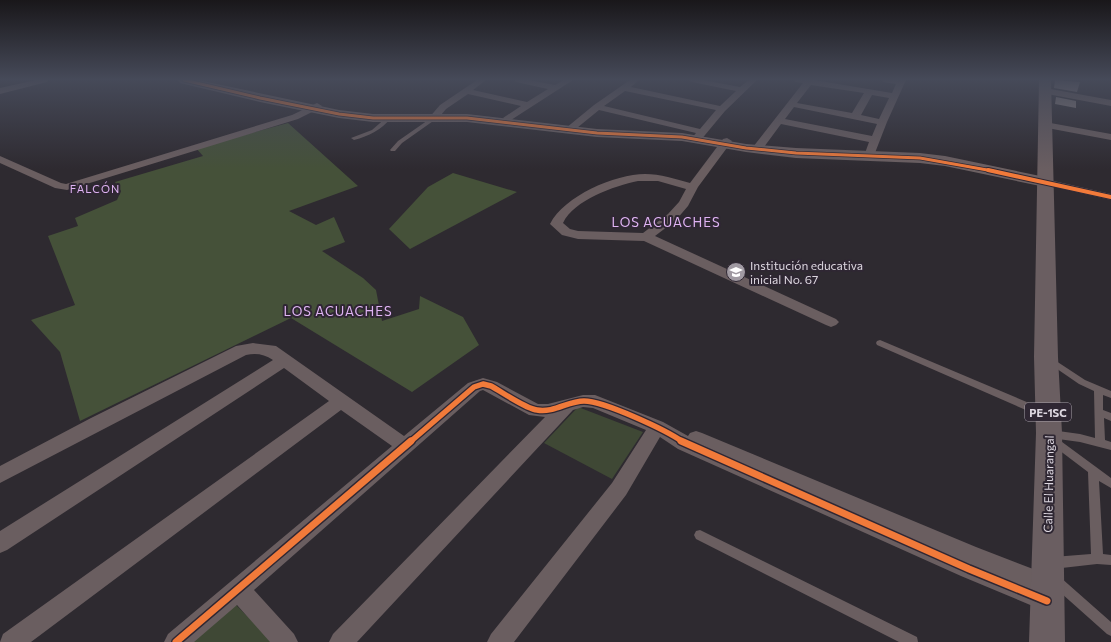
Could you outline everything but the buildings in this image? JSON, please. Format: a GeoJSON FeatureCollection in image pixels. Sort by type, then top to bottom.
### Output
{"type":"FeatureCollection","features":[{"type":"Feature","properties":{"kind":"main road","name":"PE-1SC"},"geometry":{"type":"LineString","coordinates":[[1045,110],[1045,179]]}},
{"type":"Feature","properties":{"kind":"main road","name":"Calle El Huarangal"},"geometry":{"type":"LineString","coordinates":[[1045,179],[1048,429],[1046,580],[1047,642]]}},
{"type":"Feature","properties":{"kind":"street"},"geometry":{"type":"LineString","coordinates":[[0,159],[58,186],[67,187],[295,117],[311,110]]}},
{"type":"Feature","properties":{"kind":"street"},"geometry":{"type":"LineString","coordinates":[[323,110],[339,114],[389,118],[467,115],[508,118],[570,128],[593,110]]}},
{"type":"Feature","properties":{"kind":"street"},"geometry":{"type":"LineString","coordinates":[[334,110],[364,113],[467,118],[570,128],[698,136]]}},
{"type":"Feature","properties":{"kind":"street"},"geometry":{"type":"LineString","coordinates":[[434,117],[440,110]]}},
{"type":"Feature","properties":{"kind":"street"},"geometry":{"type":"LineString","coordinates":[[508,118],[520,110]]}},
{"type":"Feature","properties":{"kind":"street"},"geometry":{"type":"LineString","coordinates":[[607,110],[726,143],[796,154],[871,150]]}},
{"type":"Feature","properties":{"kind":"street"},"geometry":{"type":"LineString","coordinates":[[698,136],[721,110]]}},
{"type":"Feature","properties":{"kind":"street"},"geometry":{"type":"LineString","coordinates":[[759,147],[787,110]]}},
{"type":"Feature","properties":{"kind":"street"},"geometry":{"type":"LineString","coordinates":[[820,110],[882,122]]}},
{"type":"Feature","properties":{"kind":"street"},"geometry":{"type":"LineString","coordinates":[[855,117],[859,110]]}},
{"type":"Feature","properties":{"kind":"street"},"geometry":{"type":"LineString","coordinates":[[871,150],[888,110]]}},
{"type":"Feature","properties":{"kind":"street"},"geometry":{"type":"LineString","coordinates":[[780,121],[871,150],[913,158],[945,161],[1045,179],[1111,197]]}},
{"type":"Feature","properties":{"kind":"street"},"geometry":{"type":"LineString","coordinates":[[1045,125],[1111,137]]}},
{"type":"Feature","properties":{"kind":"street"},"geometry":{"type":"LineString","coordinates":[[646,237],[672,217],[684,204],[693,187],[726,143]]}},
{"type":"Feature","properties":{"kind":"street"},"geometry":{"type":"LineString","coordinates":[[693,187],[657,178],[643,177],[628,180],[608,186],[572,205],[559,218],[556,224],[566,232],[578,235],[646,237],[831,322]]}},
{"type":"Feature","properties":{"kind":"street"},"geometry":{"type":"LineString","coordinates":[[0,475],[98,423],[242,350],[253,348],[270,350],[405,446]]}},
{"type":"Feature","properties":{"kind":"street"},"geometry":{"type":"LineString","coordinates":[[0,543],[284,360]]}},
{"type":"Feature","properties":{"kind":"street"},"geometry":{"type":"LineString","coordinates":[[176,642],[474,386],[483,384],[491,386],[535,410],[548,411],[583,401],[595,402],[665,431],[685,444],[969,569],[1046,580]]}},
{"type":"Feature","properties":{"kind":"street"},"geometry":{"type":"LineString","coordinates":[[11,642],[341,401]]}},
{"type":"Feature","properties":{"kind":"street"},"geometry":{"type":"LineString","coordinates":[[341,642],[568,405]]}},
{"type":"Feature","properties":{"kind":"street"},"geometry":{"type":"LineString","coordinates":[[499,642],[665,431]]}},
{"type":"Feature","properties":{"kind":"street"},"geometry":{"type":"LineString","coordinates":[[238,589],[286,642]]}},
{"type":"Feature","properties":{"kind":"lane"},"geometry":{"type":"LineString","coordinates":[[393,150],[400,142],[434,117]]}},
{"type":"Feature","properties":{"kind":"lane"},"geometry":{"type":"LineString","coordinates":[[354,138],[365,136],[374,131],[389,118]]}},
{"type":"Feature","properties":{"kind":"lane"},"geometry":{"type":"LineString","coordinates":[[880,343],[1048,429],[1111,446]]}},
{"type":"Feature","properties":{"kind":"lane"},"geometry":{"type":"LineString","coordinates":[[1046,357],[1082,382],[1111,395]]}},
{"type":"Feature","properties":{"kind":"lane"},"geometry":{"type":"LineString","coordinates":[[1098,390],[1100,443]]}},
{"type":"Feature","properties":{"kind":"lane"},"geometry":{"type":"LineString","coordinates":[[1099,412],[1111,417]]}},
{"type":"Feature","properties":{"kind":"lane"},"geometry":{"type":"LineString","coordinates":[[1048,429],[1093,470],[1111,484]]}},
{"type":"Feature","properties":{"kind":"lane"},"geometry":{"type":"LineString","coordinates":[[1093,470],[1097,559]]}},
{"type":"Feature","properties":{"kind":"lane"},"geometry":{"type":"LineString","coordinates":[[700,535],[912,642]]}},
{"type":"Feature","properties":{"kind":"lane"},"geometry":{"type":"LineString","coordinates":[[1046,580],[1097,559],[1111,560]]}},
{"type":"Feature","properties":{"kind":"lane"},"geometry":{"type":"LineString","coordinates":[[1046,580],[1111,630]]}},
{"type":"Feature","properties":{"kind":"green space"},"geometry":{"type":"Polygon","coordinates":[[[288,123],[358,186],[289,211],[316,225],[334,217],[345,242],[322,251],[363,278],[376,290],[382,321],[419,309],[420,296],[463,317],[479,345],[412,392],[291,318],[80,421],[60,352],[31,320],[75,305],[48,236],[78,226],[75,218],[117,200],[121,191],[115,182],[203,156],[196,148],[288,123]]]}},
{"type":"Feature","properties":{"kind":"green space"},"geometry":{"type":"Polygon","coordinates":[[[453,173],[517,192],[410,249],[389,229],[428,187],[453,173]]]}},
{"type":"Feature","properties":{"kind":"green space"},"geometry":{"type":"Polygon","coordinates":[[[578,407],[643,432],[612,479],[544,443],[578,407]]]}},
{"type":"Feature","properties":{"kind":"green space"},"geometry":{"type":"Polygon","coordinates":[[[233,602],[273,642],[187,642],[233,602]]]}},
{"type":"Feature","properties":{"kind":"cycle path"},"geometry":{"type":"LineString","coordinates":[[319,110],[373,118],[467,118],[597,133],[682,137],[746,148],[796,153],[920,158],[986,169],[1111,197]]}},
{"type":"Feature","properties":{"kind":"cycle path"},"geometry":{"type":"LineString","coordinates":[[176,642],[474,387],[483,384],[491,386],[535,410],[548,411],[583,401],[595,402],[657,427],[673,435],[685,444],[969,569],[1047,601]]}},
{"type":"Feature","properties":{"kind":"place","name":"Institución educativa inicial No. 67"},"geometry":{"type":"Point","coordinates":[736,272]}},
{"type":"Feature","properties":{"kind":"district","name":"FALCÓN"},"geometry":{"type":"Point","coordinates":[95,188]}},
{"type":"Feature","properties":{"kind":"district","name":"LOS ACUACHES"},"geometry":{"type":"Point","coordinates":[666,222]}},
{"type":"Feature","properties":{"kind":"district","name":"LOS ACUACHES"},"geometry":{"type":"Point","coordinates":[338,311]}}]}
